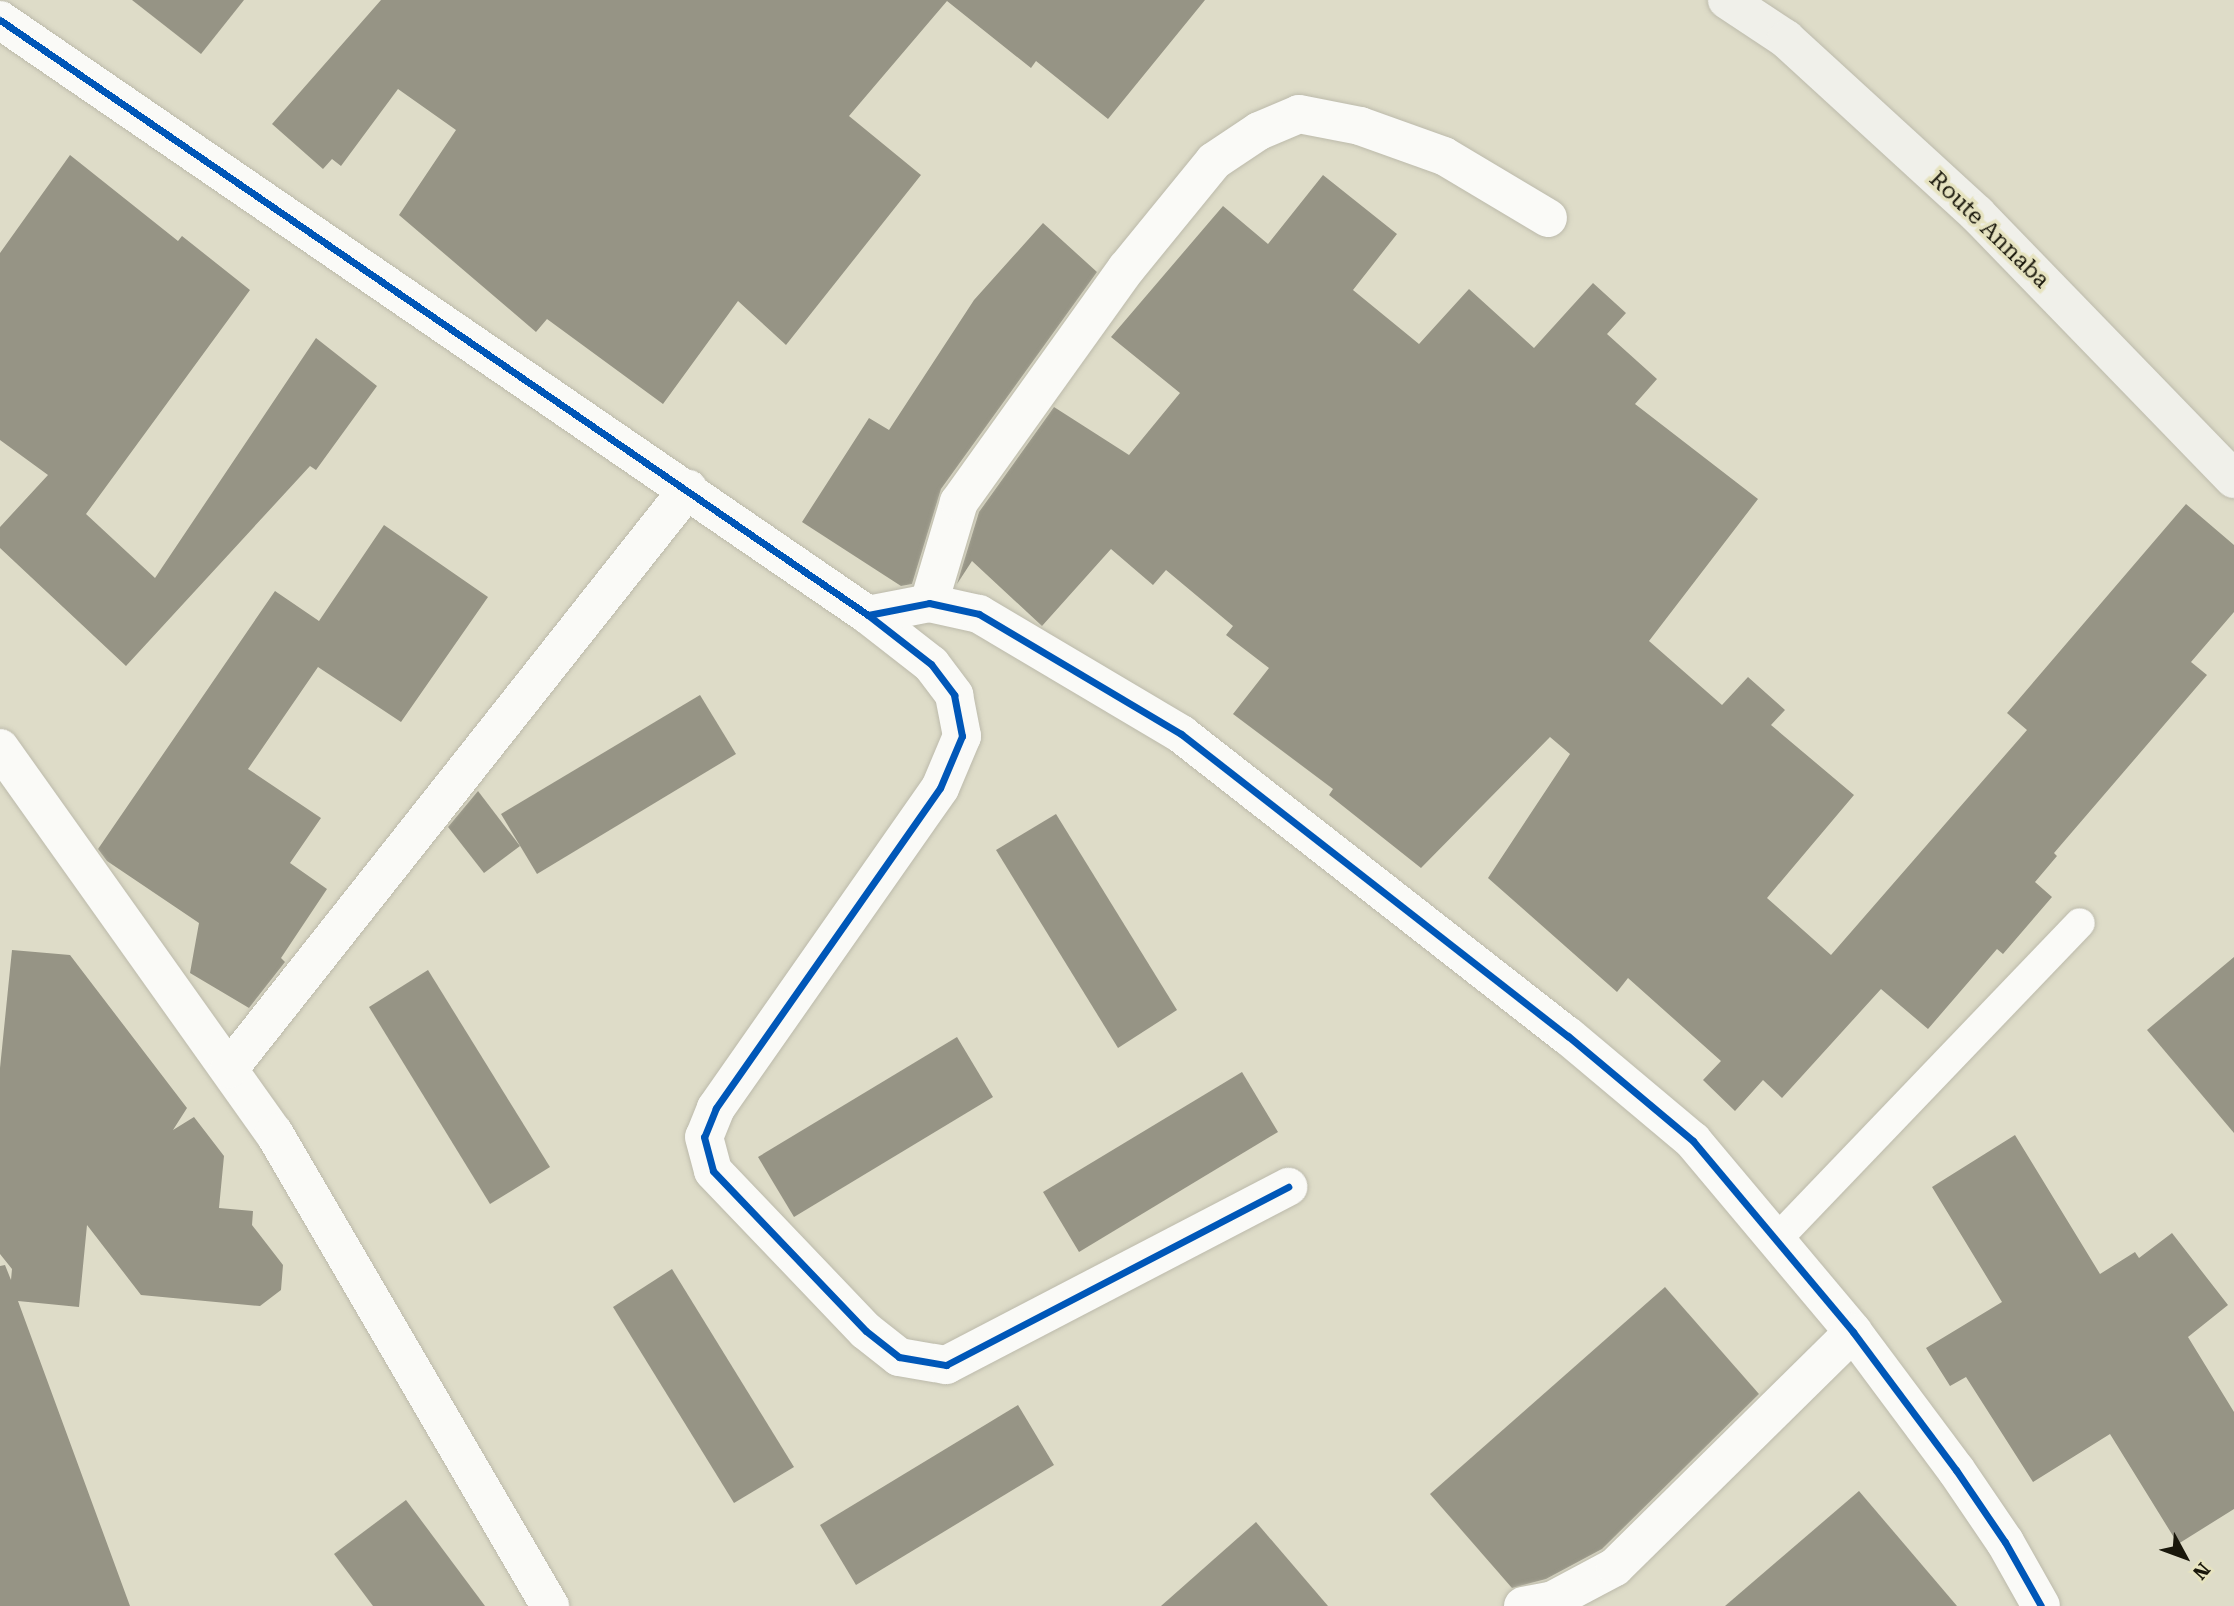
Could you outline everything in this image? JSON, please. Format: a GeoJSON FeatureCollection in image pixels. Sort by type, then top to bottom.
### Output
{"type":"FeatureCollection","features":[{"type":"Feature","properties":{"kind":"main road","name":"Route Annaba"},"geometry":{"type":"LineString","coordinates":[[1727,0],[1786,39],[1977,214],[2234,479]]}},
{"type":"Feature","properties":{"kind":"street"},"geometry":{"type":"LineString","coordinates":[[0,20],[688,489],[868,615],[931,664],[954,695],[962,736],[940,788],[716,1108],[704,1137],[713,1171],[866,1332],[900,1357],[946,1365],[1288,1186]]}},
{"type":"Feature","properties":{"kind":"street"},"geometry":{"type":"LineString","coordinates":[[929,603],[959,502],[1126,268],[1213,161],[1259,131],[1299,114],[1360,126],[1444,156],[1548,218]]}},
{"type":"Feature","properties":{"kind":"street"},"geometry":{"type":"LineString","coordinates":[[229,1069],[688,489]]}},
{"type":"Feature","properties":{"kind":"street"},"geometry":{"type":"LineString","coordinates":[[868,615],[929,603],[979,614],[1181,734],[1568,1036],[1683,1132],[1778,1238],[1853,1332],[1963,1480],[2041,1606]]}},
{"type":"Feature","properties":{"kind":"street"},"geometry":{"type":"LineString","coordinates":[[0,748],[274,1133],[550,1606]]}},
{"type":"Feature","properties":{"kind":"street"},"geometry":{"type":"LineString","coordinates":[[1523,1606],[1553,1600],[1615,1567],[1853,1332]]}},
{"type":"Feature","properties":{"kind":"lane"},"geometry":{"type":"LineString","coordinates":[[1778,1238],[2080,923]]}},
{"type":"Feature","properties":{"kind":"building"},"geometry":{"type":"Polygon","coordinates":[[[132,0],[244,0],[201,54],[132,0]]]}},
{"type":"Feature","properties":{"kind":"building"},"geometry":{"type":"Polygon","coordinates":[[[381,0],[1205,0],[1108,119],[1036,61],[1031,68],[947,1],[849,116],[921,175],[786,345],[738,301],[663,404],[547,319],[536,332],[399,215],[456,130],[398,89],[341,166],[332,159],[323,169],[272,124],[381,0]]]}},
{"type":"Feature","properties":{"kind":"building"},"geometry":{"type":"Polygon","coordinates":[[[70,155],[178,241],[182,236],[250,290],[86,514],[155,578],[316,338],[377,386],[316,470],[310,466],[126,666],[0,548],[0,527],[48,475],[0,440],[0,253],[70,155]]]}},
{"type":"Feature","properties":{"kind":"building"},"geometry":{"type":"Polygon","coordinates":[[[1323,175],[1397,234],[1353,290],[1419,344],[1469,289],[1534,348],[1593,283],[1626,313],[1607,334],[1657,379],[1635,404],[1758,499],[1649,641],[1722,705],[1748,677],[1785,710],[1771,725],[1854,795],[1767,898],[1831,955],[2027,730],[2007,713],[2186,504],[2234,545],[2234,612],[2191,662],[2207,675],[2054,853],[2057,856],[2035,882],[2052,897],[2003,954],[1997,949],[1928,1029],[1881,989],[1782,1098],[1763,1080],[1735,1111],[1703,1080],[1721,1061],[1628,978],[1617,992],[1488,878],[1570,754],[1550,737],[1421,868],[1329,795],[1333,789],[1233,714],[1269,668],[1226,635],[1233,626],[1166,570],[1153,585],[1111,549],[1042,626],[972,561],[957,584],[979,512],[1054,407],[1129,455],[1180,393],[1111,337],[1223,206],[1268,244],[1323,175]]]}},
{"type":"Feature","properties":{"kind":"building"},"geometry":{"type":"Polygon","coordinates":[[[1043,223],[1097,272],[941,489],[912,584],[901,586],[802,522],[869,418],[889,430],[974,300],[1043,223]]]}},
{"type":"Feature","properties":{"kind":"building"},"geometry":{"type":"Polygon","coordinates":[[[384,525],[488,597],[401,722],[318,667],[248,769],[321,818],[290,863],[327,889],[281,958],[285,962],[249,1008],[190,973],[199,923],[107,861],[98,849],[275,591],[319,621],[384,525]]]}},
{"type":"Feature","properties":{"kind":"building"},"geometry":{"type":"Polygon","coordinates":[[[700,695],[736,754],[537,874],[501,814],[700,695]]]}},
{"type":"Feature","properties":{"kind":"building"},"geometry":{"type":"Polygon","coordinates":[[[478,791],[520,846],[484,873],[448,827],[478,791]]]}},
{"type":"Feature","properties":{"kind":"building"},"geometry":{"type":"Polygon","coordinates":[[[1056,814],[1177,1010],[1118,1048],[996,850],[1056,814]]]}},
{"type":"Feature","properties":{"kind":"building"},"geometry":{"type":"Polygon","coordinates":[[[12,950],[70,955],[187,1108],[173,1130],[194,1117],[224,1156],[219,1208],[253,1211],[252,1225],[283,1265],[281,1290],[260,1306],[141,1295],[87,1225],[79,1307],[18,1301],[130,1606],[0,1606],[0,1266],[5,1265],[11,1280],[12,1269],[0,1254],[0,1068],[12,950]]]}},
{"type":"Feature","properties":{"kind":"building"},"geometry":{"type":"Polygon","coordinates":[[[2234,957],[2234,1133],[2147,1030],[2234,957]]]}},
{"type":"Feature","properties":{"kind":"building"},"geometry":{"type":"Polygon","coordinates":[[[428,970],[550,1167],[490,1204],[369,1007],[428,970]]]}},
{"type":"Feature","properties":{"kind":"building"},"geometry":{"type":"Polygon","coordinates":[[[957,1037],[993,1097],[794,1217],[758,1157],[957,1037]]]}},
{"type":"Feature","properties":{"kind":"building"},"geometry":{"type":"Polygon","coordinates":[[[1242,1072],[1278,1132],[1079,1252],[1043,1192],[1242,1072]]]}},
{"type":"Feature","properties":{"kind":"building"},"geometry":{"type":"Polygon","coordinates":[[[2015,1135],[2100,1274],[2135,1252],[2139,1258],[2172,1233],[2228,1305],[2188,1337],[2234,1412],[2234,1509],[2178,1544],[2110,1434],[2033,1482],[1966,1377],[1950,1386],[1926,1348],[2002,1302],[1932,1187],[2015,1135]]]}},
{"type":"Feature","properties":{"kind":"building"},"geometry":{"type":"Polygon","coordinates":[[[672,1269],[794,1467],[734,1503],[613,1307],[672,1269]]]}},
{"type":"Feature","properties":{"kind":"building"},"geometry":{"type":"Polygon","coordinates":[[[1665,1287],[1759,1394],[1602,1549],[1546,1579],[1512,1588],[1430,1494],[1665,1287]]]}},
{"type":"Feature","properties":{"kind":"building"},"geometry":{"type":"Polygon","coordinates":[[[1018,1405],[1054,1465],[856,1585],[820,1525],[1018,1405]]]}},
{"type":"Feature","properties":{"kind":"building"},"geometry":{"type":"Polygon","coordinates":[[[1859,1491],[1957,1606],[1725,1606],[1859,1491]]]}},
{"type":"Feature","properties":{"kind":"building"},"geometry":{"type":"Polygon","coordinates":[[[406,1500],[485,1606],[373,1606],[334,1554],[406,1500]]]}},
{"type":"Feature","properties":{"kind":"building"},"geometry":{"type":"Polygon","coordinates":[[[1256,1522],[1328,1606],[1161,1606],[1256,1522]]]}},
{"type":"Feature","properties":{"kind":"cycle path"},"geometry":{"type":"LineString","coordinates":[[0,20],[868,615],[931,664],[954,695],[962,736],[940,788],[716,1108],[704,1137],[713,1171],[866,1331],[899,1357],[946,1365],[1288,1187]]}},
{"type":"Feature","properties":{"kind":"cycle path"},"geometry":{"type":"LineString","coordinates":[[868,615],[929,603],[979,614],[1181,734],[1568,1036],[1693,1141],[1853,1332],[1956,1470],[2005,1542],[2041,1606]]}}]}
